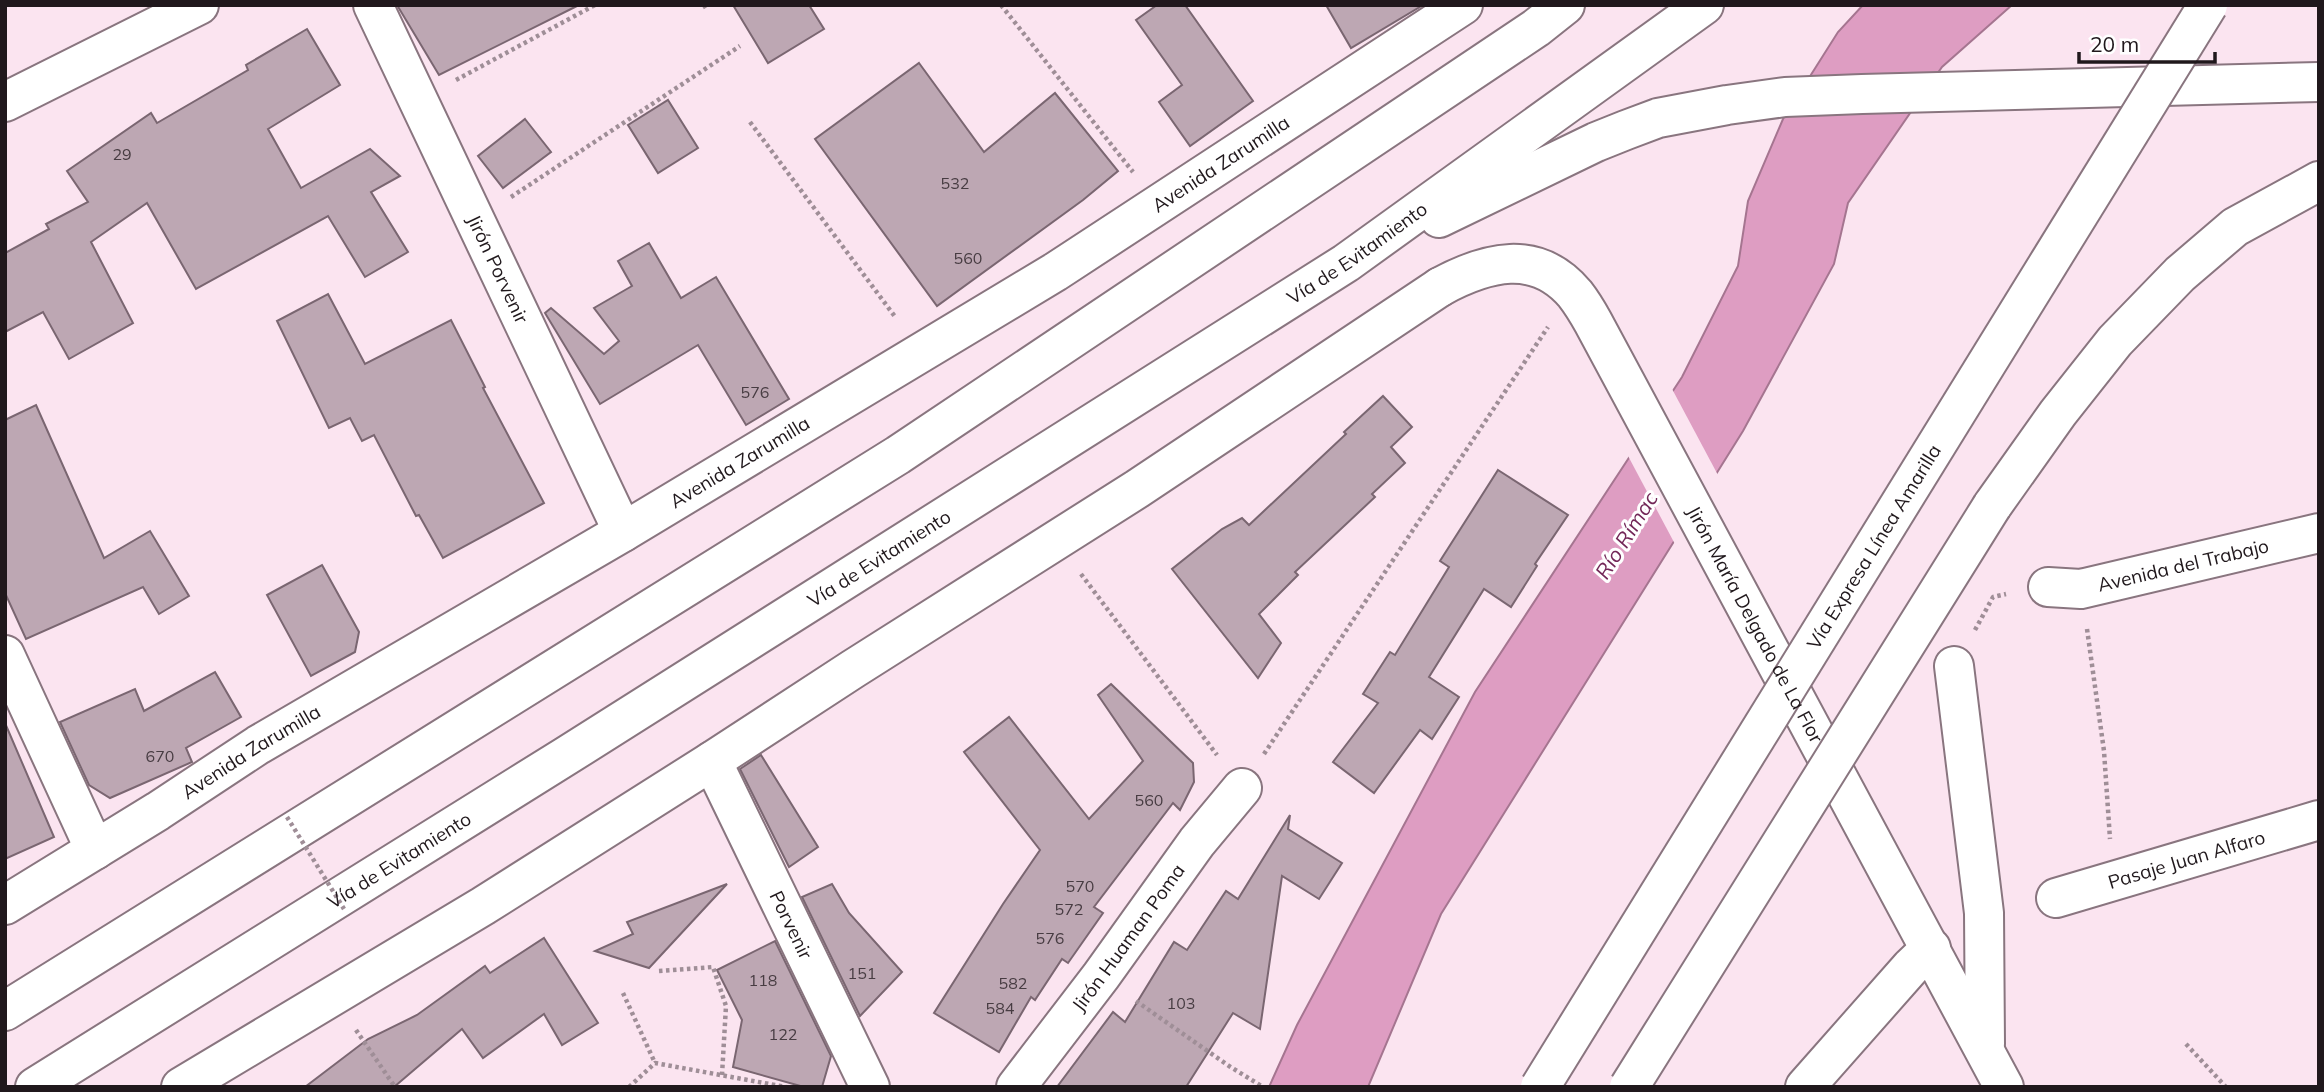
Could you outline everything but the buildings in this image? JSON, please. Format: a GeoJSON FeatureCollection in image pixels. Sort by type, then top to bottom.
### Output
{"type":"FeatureCollection","features":[{"type":"Feature","properties":{"kind":"main road"},"geometry":{"type":"LineString","coordinates":[[5,102],[199,5]]}},
{"type":"Feature","properties":{"kind":"main road","name":"Jirón Porvenir"},"geometry":{"type":"LineString","coordinates":[[373,5],[623,532]]}},
{"type":"Feature","properties":{"kind":"main road"},"geometry":{"type":"LineString","coordinates":[[5,1011],[898,455],[1536,28],[1565,5]]}},
{"type":"Feature","properties":{"kind":"main road","name":"Vía de Evitamiento"},"geometry":{"type":"LineString","coordinates":[[35,1087],[566,756],[1346,263],[1704,5]]}},
{"type":"Feature","properties":{"kind":"main road","name":"Vía Expresa Línea Amarilla"},"geometry":{"type":"LineString","coordinates":[[1540,1087],[2208,5]]}},
{"type":"Feature","properties":{"kind":"main road","name":"Avenida Zarumilla"},"geometry":{"type":"LineString","coordinates":[[5,905],[269,739],[623,532],[1055,272],[1460,6]]}},
{"type":"Feature","properties":{"kind":"main road"},"geometry":{"type":"LineString","coordinates":[[1346,263],[1596,142],[1658,118],[1727,105],[1785,97],[2319,82]]}},
{"type":"Feature","properties":{"kind":"main road"},"geometry":{"type":"LineString","coordinates":[[1629,1087],[1992,506],[2058,413],[2115,341],[2180,274],[2235,227],[2319,181]]}},
{"type":"Feature","properties":{"kind":"main road","name":"Jirón María Delgado de La Flor"},"geometry":{"type":"LineString","coordinates":[[1055,540],[1137,489],[1440,287],[1484,267],[1506,263],[1538,269],[1566,285],[1577,296],[1593,322],[2004,1087]]}},
{"type":"Feature","properties":{"kind":"main road","name":"Avenida del Trabajo"},"geometry":{"type":"LineString","coordinates":[[2064,588],[2319,533]]}},
{"type":"Feature","properties":{"kind":"main road"},"geometry":{"type":"LineString","coordinates":[[181,1087],[484,906],[1055,540]]}},
{"type":"Feature","properties":{"kind":"main road"},"geometry":{"type":"LineString","coordinates":[[5,655],[94,850]]}},
{"type":"Feature","properties":{"kind":"main road"},"geometry":{"type":"LineString","coordinates":[[1954,666],[1984,913],[1985,1049]]}},
{"type":"Feature","properties":{"kind":"main road","name":"Porvenir"},"geometry":{"type":"LineString","coordinates":[[712,761],[870,1087]]}},
{"type":"Feature","properties":{"kind":"main road","name":"Jirón Huaman Poma"},"geometry":{"type":"LineString","coordinates":[[1016,1087],[1101,976],[1197,842],[1242,788]]}},
{"type":"Feature","properties":{"kind":"main road","name":"Pasaje Juan Alfaro"},"geometry":{"type":"LineString","coordinates":[[2056,898],[2319,820]]}},
{"type":"Feature","properties":{"kind":"main road"},"geometry":{"type":"LineString","coordinates":[[1805,1087],[1910,967],[1931,948]]}},
{"type":"Feature","properties":{"kind":"path"},"geometry":{"type":"LineString","coordinates":[[418,101],[595,5]]}},
{"type":"Feature","properties":{"kind":"path"},"geometry":{"type":"LineString","coordinates":[[1001,5],[1158,204]]}},
{"type":"Feature","properties":{"kind":"path"},"geometry":{"type":"LineString","coordinates":[[475,221],[740,46]]}},
{"type":"Feature","properties":{"kind":"path"},"geometry":{"type":"LineString","coordinates":[[750,122],[921,352]]}},
{"type":"Feature","properties":{"kind":"path"},"geometry":{"type":"LineString","coordinates":[[1055,540],[1242,788],[1538,344],[1566,285]]}},
{"type":"Feature","properties":{"kind":"path"},"geometry":{"type":"LineString","coordinates":[[1954,666],[1993,597],[2064,588],[2104,751],[2113,882]]}},
{"type":"Feature","properties":{"kind":"path"},"geometry":{"type":"LineString","coordinates":[[287,817],[344,909]]}},
{"type":"Feature","properties":{"kind":"path"},"geometry":{"type":"LineString","coordinates":[[659,971],[713,967],[726,1006],[722,1074]]}},
{"type":"Feature","properties":{"kind":"path"},"geometry":{"type":"LineString","coordinates":[[1101,976],[1262,1087]]}},
{"type":"Feature","properties":{"kind":"path"},"geometry":{"type":"LineString","coordinates":[[623,993],[655,1063]]}},
{"type":"Feature","properties":{"kind":"path"},"geometry":{"type":"LineString","coordinates":[[334,996],[395,1087]]}},
{"type":"Feature","properties":{"kind":"path"},"geometry":{"type":"LineString","coordinates":[[2186,1044],[2226,1087]]}},
{"type":"Feature","properties":{"kind":"path"},"geometry":{"type":"LineString","coordinates":[[655,1063],[786,1087]]}},
{"type":"Feature","properties":{"kind":"path"},"geometry":{"type":"LineString","coordinates":[[629,1087],[655,1063]]}},
{"type":"Feature","properties":{"kind":"water","name":"Río Rímac"},"geometry":{"type":"Polygon","coordinates":[[[1863,5],[2012,5],[1942,67],[1848,203],[1834,264],[1743,431],[1441,914],[1368,1087],[1269,1087],[1297,1025],[1475,692],[1682,377],[1738,266],[1748,201],[1783,119],[1838,32],[1863,5]]]}},
{"type":"Feature","properties":{"kind":"pier"},"geometry":{"type":"Polygon","coordinates":[[[1671,387],[1719,477],[1676,546],[1627,454],[1671,387]]]}}]}
